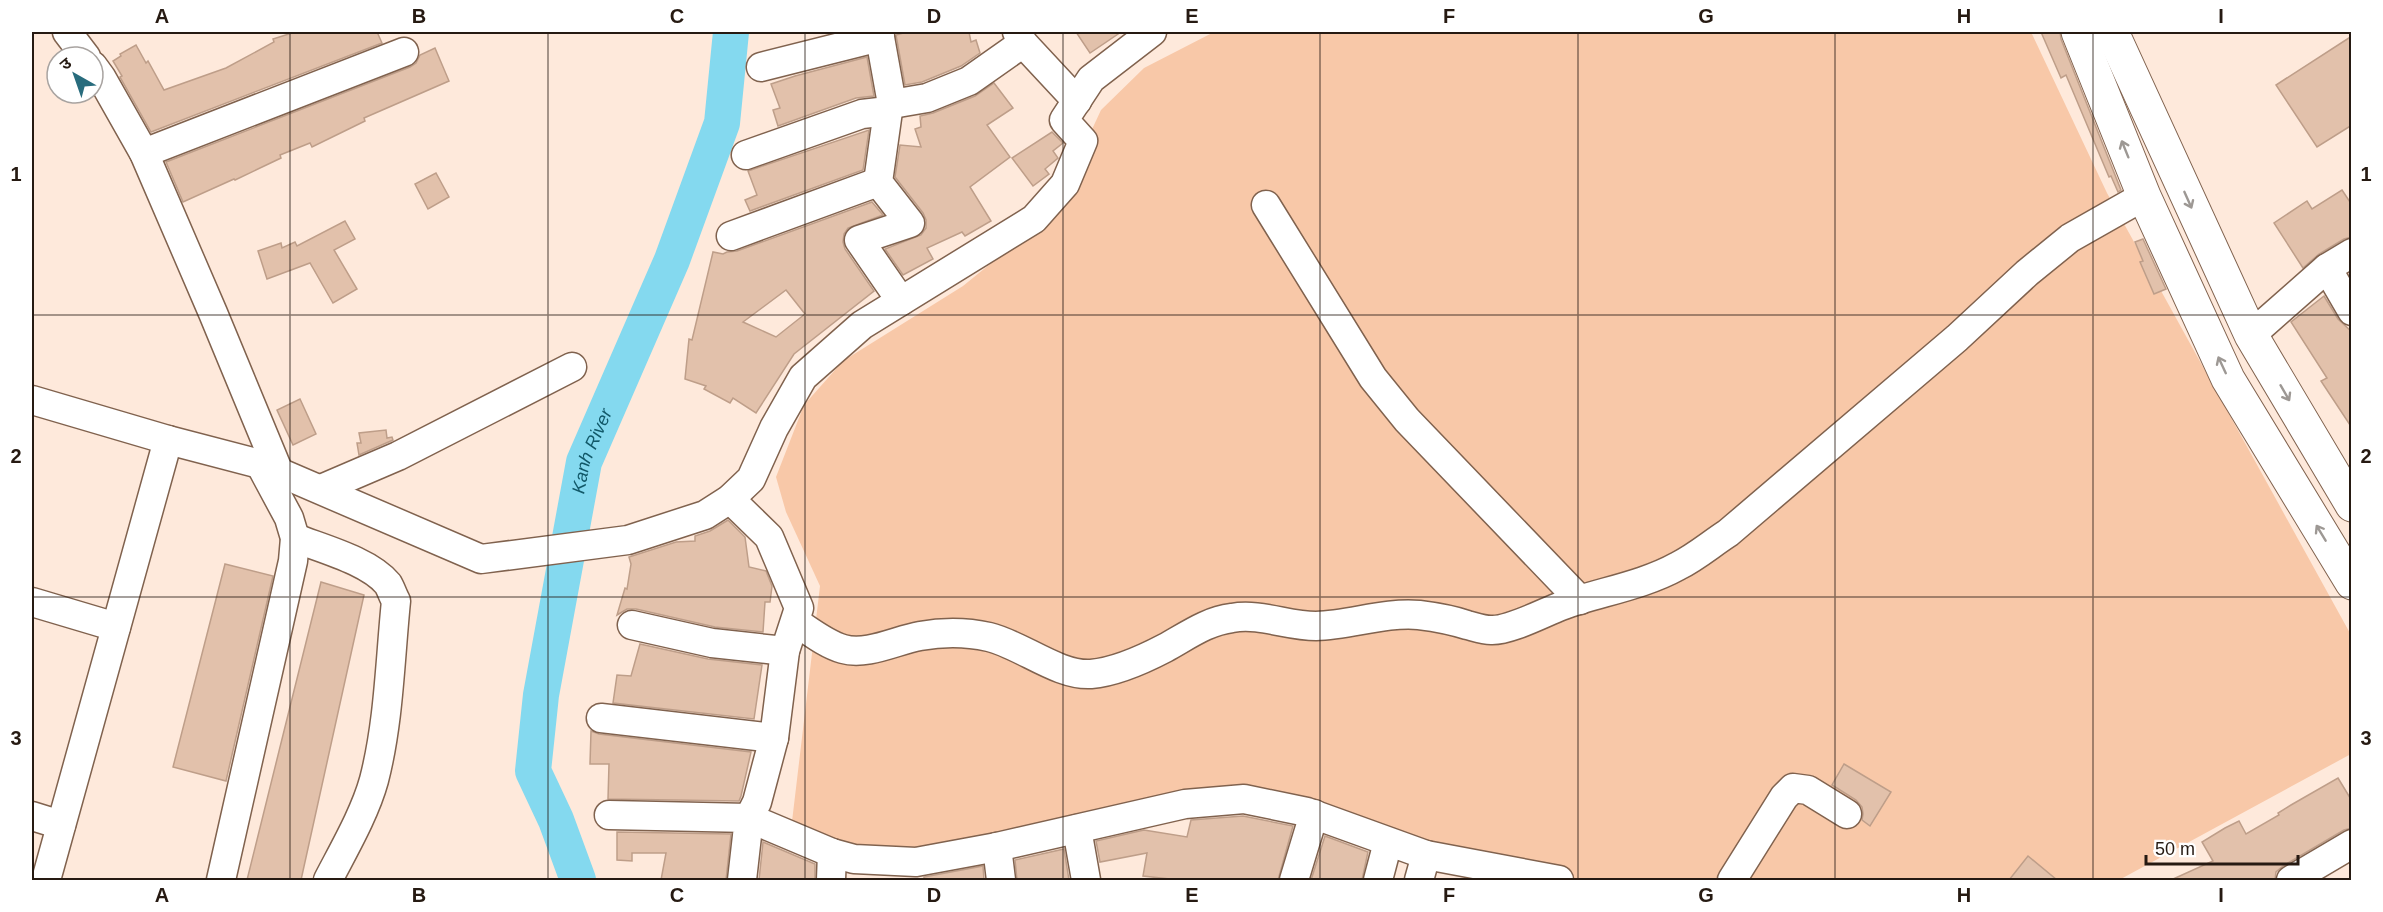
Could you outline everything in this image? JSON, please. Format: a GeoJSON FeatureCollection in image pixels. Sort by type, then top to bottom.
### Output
{"type":"FeatureCollection","features":[{"type":"Feature","properties":{"kind":"main road"},"geometry":{"type":"LineString","coordinates":[[2078,32],[2144,196],[2228,379],[2352,583]]}},
{"type":"Feature","properties":{"kind":"main road"},"geometry":{"type":"LineString","coordinates":[[2112,32],[2251,335],[2352,505]]}},
{"type":"Feature","properties":{"kind":"street"},"geometry":{"type":"LineString","coordinates":[[67,32],[77,45]]}},
{"type":"Feature","properties":{"kind":"street"},"geometry":{"type":"LineString","coordinates":[[32,400],[269,467],[481,559],[628,540],[705,515],[730,499],[751,479],[774,428],[803,377],[862,325],[1034,219],[1065,184],[1083,141],[1064,120],[1091,79],[1152,32]]}},
{"type":"Feature","properties":{"kind":"street"},"geometry":{"type":"LineString","coordinates":[[761,67],[880,34],[890,108],[878,182],[910,223],[859,240],[901,301]]}},
{"type":"Feature","properties":{"kind":"street"},"geometry":{"type":"LineString","coordinates":[[746,155],[862,114],[927,98],[969,81],[1020,37],[1077,101]]}},
{"type":"Feature","properties":{"kind":"street"},"geometry":{"type":"LineString","coordinates":[[144,153],[404,52]]}},
{"type":"Feature","properties":{"kind":"street"},"geometry":{"type":"LineString","coordinates":[[105,86],[144,153],[213,313],[295,538],[293,561],[221,880]]}},
{"type":"Feature","properties":{"kind":"street"},"geometry":{"type":"LineString","coordinates":[[731,236],[878,182]]}},
{"type":"Feature","properties":{"kind":"street"},"geometry":{"type":"LineString","coordinates":[[796,622],[831,644],[856,651],[922,636],[964,633],[989,637],[1010,644],[1061,668],[1089,674],[1133,662],[1164,649],[1191,632],[1217,621],[1235,617],[1255,617],[1296,625],[1316,626],[1400,614],[1420,615],[1492,631],[1677,567],[1728,533],[1957,338],[2027,273],[2070,238],[2144,196]]}},
{"type":"Feature","properties":{"kind":"street"},"geometry":{"type":"LineString","coordinates":[[1266,205],[1380,387],[1407,420],[1580,600]]}},
{"type":"Feature","properties":{"kind":"street"},"geometry":{"type":"LineString","coordinates":[[2251,335],[2327,268],[2352,253]]}},
{"type":"Feature","properties":{"kind":"street"},"geometry":{"type":"LineString","coordinates":[[2327,268],[2352,311]]}},
{"type":"Feature","properties":{"kind":"street"},"geometry":{"type":"LineString","coordinates":[[321,489],[398,456],[572,367]]}},
{"type":"Feature","properties":{"kind":"street"},"geometry":{"type":"LineString","coordinates":[[46,880],[168,440]]}},
{"type":"Feature","properties":{"kind":"street"},"geometry":{"type":"LineString","coordinates":[[730,499],[769,537],[799,608],[785,651],[774,738],[757,802],[749,818],[742,880]]}},
{"type":"Feature","properties":{"kind":"street"},"geometry":{"type":"LineString","coordinates":[[295,538],[354,561],[373,572],[388,585],[396,601],[382,735],[374,781],[351,835],[328,880]]}},
{"type":"Feature","properties":{"kind":"street"},"geometry":{"type":"LineString","coordinates":[[32,602],[116,627]]}},
{"type":"Feature","properties":{"kind":"street"},"geometry":{"type":"LineString","coordinates":[[632,625],[712,643],[785,651]]}},
{"type":"Feature","properties":{"kind":"street"},"geometry":{"type":"LineString","coordinates":[[601,718],[774,738]]}},
{"type":"Feature","properties":{"kind":"street"},"geometry":{"type":"LineString","coordinates":[[1732,880],[1784,797],[1793,788],[1808,790],[1847,814]]}},
{"type":"Feature","properties":{"kind":"street"},"geometry":{"type":"LineString","coordinates":[[609,815],[749,818],[832,867],[854,860],[916,871],[997,847],[1185,804],[1244,800],[1314,814],[1388,842],[1423,868],[1547,879]]}},
{"type":"Feature","properties":{"kind":"street"},"geometry":{"type":"LineString","coordinates":[[1294,880],[1314,814]]}},
{"type":"Feature","properties":{"kind":"street"},"geometry":{"type":"LineString","coordinates":[[32,816],[61,825]]}},
{"type":"Feature","properties":{"kind":"street"},"geometry":{"type":"LineString","coordinates":[[1077,829],[1086,880]]}},
{"type":"Feature","properties":{"kind":"street"},"geometry":{"type":"LineString","coordinates":[[1378,880],[1388,842]]}},
{"type":"Feature","properties":{"kind":"street"},"geometry":{"type":"LineString","coordinates":[[2291,880],[2352,844]]}},
{"type":"Feature","properties":{"kind":"street"},"geometry":{"type":"LineString","coordinates":[[997,847],[1001,880]]}},
{"type":"Feature","properties":{"kind":"shaded area"},"geometry":{"type":"Polygon","coordinates":[[[1214,32],[2031,32],[2107,193],[2351,635],[2351,754],[2119,880],[1540,880],[1275,806],[1198,812],[921,869],[791,830],[820,586],[786,512],[776,477],[804,405],[843,361],[963,286],[1027,234],[1068,181],[1101,110],[1144,68],[1214,32]]]}},
{"type":"Feature","properties":{"kind":"building"},"geometry":{"type":"Polygon","coordinates":[[[295,32],[377,32],[382,43],[151,132],[113,61],[136,45],[164,90],[226,68],[274,42],[273,39],[295,32]]]}},
{"type":"Feature","properties":{"kind":"building"},"geometry":{"type":"Polygon","coordinates":[[[907,32],[969,32],[971,42],[976,40],[980,53],[961,66],[922,82],[905,85],[896,35],[907,32]]]}},
{"type":"Feature","properties":{"kind":"building"},"geometry":{"type":"Polygon","coordinates":[[[1076,32],[1121,32],[1090,53],[1076,32]]]}},
{"type":"Feature","properties":{"kind":"building"},"geometry":{"type":"Polygon","coordinates":[[[2041,32],[2060,32],[2121,190],[2118,192],[2111,176],[2109,177],[2066,75],[2061,78],[2041,32]]]}},
{"type":"Feature","properties":{"kind":"building"},"geometry":{"type":"Polygon","coordinates":[[[2352,36],[2352,125],[2317,147],[2276,85],[2352,36]]]}},
{"type":"Feature","properties":{"kind":"building"},"geometry":{"type":"Polygon","coordinates":[[[435,48],[449,81],[364,118],[365,121],[312,147],[310,143],[280,155],[281,158],[183,202],[166,162],[410,67],[416,63],[420,55],[435,48]]]}},
{"type":"Feature","properties":{"kind":"building"},"geometry":{"type":"Polygon","coordinates":[[[867,57],[874,96],[856,98],[778,126],[773,110],[780,108],[771,84],[867,57]]]}},
{"type":"Feature","properties":{"kind":"building"},"geometry":{"type":"Polygon","coordinates":[[[994,83],[1013,108],[987,125],[1010,157],[970,187],[991,221],[965,236],[962,232],[927,248],[933,259],[903,275],[885,249],[921,235],[926,228],[926,220],[895,177],[900,145],[921,147],[915,129],[921,127],[920,116],[975,96],[994,83]]]}},
{"type":"Feature","properties":{"kind":"building"},"geometry":{"type":"Polygon","coordinates":[[[869,130],[863,170],[750,211],[745,200],[757,195],[748,171],[869,130]]]}},
{"type":"Feature","properties":{"kind":"building"},"geometry":{"type":"Polygon","coordinates":[[[1052,132],[1063,143],[1053,151],[1058,158],[1045,169],[1049,174],[1033,186],[1012,158],[1052,132]]]}},
{"type":"Feature","properties":{"kind":"building"},"geometry":{"type":"Polygon","coordinates":[[[436,173],[449,197],[428,209],[415,184],[436,173]]]}},
{"type":"Feature","properties":{"kind":"building"},"geometry":{"type":"Polygon","coordinates":[[[2342,190],[2352,205],[2352,237],[2344,239],[2319,254],[2303,268],[2274,223],[2307,201],[2312,209],[2342,190]]]}},
{"type":"Feature","properties":{"kind":"building"},"geometry":{"type":"Polygon","coordinates":[[[872,202],[883,215],[848,228],[843,242],[845,249],[874,291],[794,354],[756,413],[733,398],[730,403],[704,389],[706,386],[685,379],[689,339],[692,340],[713,252],[723,254],[872,202]],[[786,290],[743,322],[776,337],[805,314],[786,290]]]}},
{"type":"Feature","properties":{"kind":"building"},"geometry":{"type":"Polygon","coordinates":[[[345,221],[355,239],[334,250],[357,289],[333,303],[310,263],[267,279],[258,251],[281,243],[282,248],[295,242],[297,246],[345,221]]]}},
{"type":"Feature","properties":{"kind":"building"},"geometry":{"type":"Polygon","coordinates":[[[2143,239],[2166,289],[2154,294],[2140,262],[2143,261],[2135,242],[2143,239]]]}},
{"type":"Feature","properties":{"kind":"building"},"geometry":{"type":"Polygon","coordinates":[[[2324,296],[2338,319],[2352,332],[2352,428],[2321,381],[2327,378],[2291,322],[2324,296]]]}},
{"type":"Feature","properties":{"kind":"building"},"geometry":{"type":"Polygon","coordinates":[[[300,399],[316,434],[293,445],[277,410],[300,399]]]}},
{"type":"Feature","properties":{"kind":"building"},"geometry":{"type":"Polygon","coordinates":[[[386,430],[387,438],[392,437],[393,440],[359,455],[357,443],[361,443],[359,433],[386,430]]]}},
{"type":"Feature","properties":{"kind":"building"},"geometry":{"type":"Polygon","coordinates":[[[728,520],[745,537],[749,567],[766,571],[772,586],[770,602],[765,602],[763,632],[715,627],[636,609],[627,609],[617,615],[625,588],[627,589],[631,564],[629,557],[676,542],[695,541],[695,536],[710,531],[728,520]]]}},
{"type":"Feature","properties":{"kind":"building"},"geometry":{"type":"Polygon","coordinates":[[[225,564],[273,576],[226,781],[173,767],[225,564]]]}},
{"type":"Feature","properties":{"kind":"building"},"geometry":{"type":"Polygon","coordinates":[[[321,582],[364,595],[301,880],[247,880],[321,582]]]}},
{"type":"Feature","properties":{"kind":"building"},"geometry":{"type":"Polygon","coordinates":[[[640,644],[708,659],[762,665],[754,719],[613,703],[617,675],[631,676],[640,644]]]}},
{"type":"Feature","properties":{"kind":"building"},"geometry":{"type":"Polygon","coordinates":[[[591,731],[599,734],[751,752],[739,801],[608,799],[609,764],[590,764],[591,731]]]}},
{"type":"Feature","properties":{"kind":"building"},"geometry":{"type":"Polygon","coordinates":[[[1844,764],[1891,792],[1870,826],[1862,820],[1862,807],[1856,800],[1832,785],[1844,764]]]}},
{"type":"Feature","properties":{"kind":"building"},"geometry":{"type":"Polygon","coordinates":[[[2338,778],[2352,801],[2352,828],[2344,830],[2283,866],[2276,872],[2275,880],[2171,880],[2213,861],[2202,842],[2239,821],[2246,834],[2338,778]]]}},
{"type":"Feature","properties":{"kind":"building"},"geometry":{"type":"Polygon","coordinates":[[[1243,816],[1293,826],[1278,880],[1179,880],[1143,876],[1147,853],[1100,862],[1096,841],[1144,830],[1187,837],[1191,820],[1243,816]]]}},
{"type":"Feature","properties":{"kind":"building"},"geometry":{"type":"Polygon","coordinates":[[[617,832],[731,834],[726,880],[661,880],[666,853],[632,853],[632,861],[617,860],[617,832]]]}},
{"type":"Feature","properties":{"kind":"building"},"geometry":{"type":"Polygon","coordinates":[[[1325,836],[1368,852],[1362,880],[1311,880],[1325,836]]]}},
{"type":"Feature","properties":{"kind":"building"},"geometry":{"type":"Polygon","coordinates":[[[763,842],[815,864],[815,880],[759,880],[763,842]]]}},
{"type":"Feature","properties":{"kind":"building"},"geometry":{"type":"Polygon","coordinates":[[[1064,849],[1069,880],[1017,880],[1015,860],[1064,849]]]}},
{"type":"Feature","properties":{"kind":"building"},"geometry":{"type":"Polygon","coordinates":[[[2028,856],[2057,880],[2009,880],[2028,856]]]}},
{"type":"Feature","properties":{"kind":"building"},"geometry":{"type":"Polygon","coordinates":[[[983,866],[984,880],[924,880],[924,877],[983,866]]]}},
{"type":"Feature","properties":{"kind":"waterway","name":"Kanh River"},"geometry":{"type":"LineString","coordinates":[[578,880],[556,820],[533,771],[541,695],[584,462],[672,260],[722,123],[731,32]]}}]}
